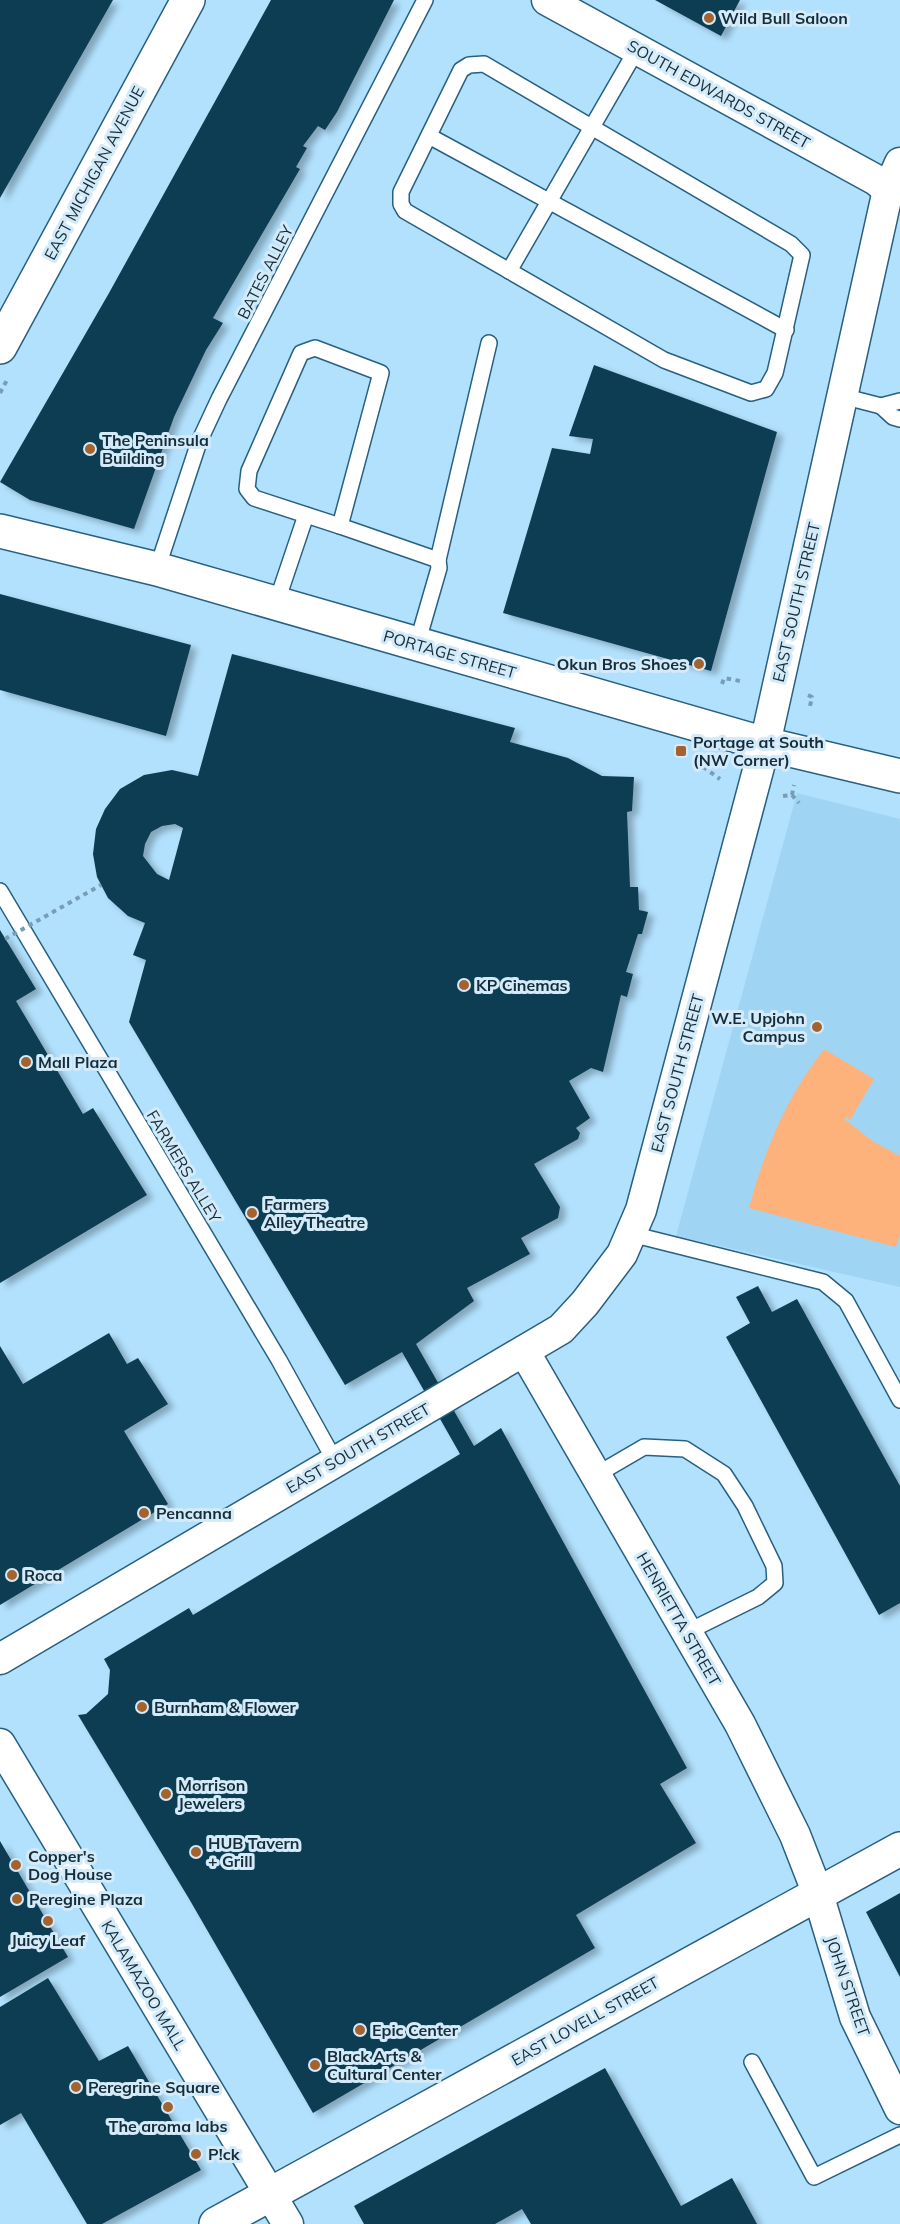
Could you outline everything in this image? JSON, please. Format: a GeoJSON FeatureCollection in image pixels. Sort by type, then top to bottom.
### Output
{"type":"FeatureCollection","features":[{"type":"Feature","properties":{"kind":"street","name":"EAST MICHIGAN AVENUE"},"geometry":{"type":"LineString","coordinates":[[0,347],[188,0]]}},
{"type":"Feature","properties":{"kind":"street","name":"SOUTH EDWARDS STREET"},"geometry":{"type":"LineString","coordinates":[[548,0],[876,180],[894,176]]}},
{"type":"Feature","properties":{"kind":"street","name":"EAST SOUTH STREET"},"geometry":{"type":"LineString","coordinates":[[0,1659],[561,1329],[585,1304],[622,1254],[641,1210],[765,744],[842,396],[894,176]]}},
{"type":"Feature","properties":{"kind":"street","name":"PORTAGE STREET"},"geometry":{"type":"LineString","coordinates":[[0,531],[157,569],[765,744],[900,776]]}},
{"type":"Feature","properties":{"kind":"street","name":"HENRIETTA STREET"},"geometry":{"type":"LineString","coordinates":[[524,1351],[740,1724],[795,1835],[818,1894]]}},
{"type":"Feature","properties":{"kind":"street","name":"KALAMAZOO MALL"},"geometry":{"type":"LineString","coordinates":[[0,1744],[288,2224]]}},
{"type":"Feature","properties":{"kind":"street","name":"EAST LOVELL STREET"},"geometry":{"type":"LineString","coordinates":[[216,2224],[900,1849]]}},
{"type":"Feature","properties":{"kind":"street","name":"JOHN STREET"},"geometry":{"type":"LineString","coordinates":[[818,1894],[855,2017],[900,2109]]}},
{"type":"Feature","properties":{"kind":"lane","name":"BATES ALLEY"},"geometry":{"type":"LineString","coordinates":[[157,569],[199,442],[209,420],[425,0]]}},
{"type":"Feature","properties":{"kind":"lane"},"geometry":{"type":"LineString","coordinates":[[509,270],[637,49]]}},
{"type":"Feature","properties":{"kind":"lane"},"geometry":{"type":"LineString","coordinates":[[484,64],[592,127],[802,255],[802,266],[775,373],[766,388],[751,393],[664,360],[405,211],[401,204],[401,192],[461,70],[469,65],[484,64]]}},
{"type":"Feature","properties":{"kind":"lane"},"geometry":{"type":"LineString","coordinates":[[429,136],[786,330]]}},
{"type":"Feature","properties":{"kind":"lane"},"geometry":{"type":"LineString","coordinates":[[417,644],[439,568],[438,560],[489,343]]}},
{"type":"Feature","properties":{"kind":"lane"},"geometry":{"type":"LineString","coordinates":[[340,526],[381,373],[315,348],[301,353],[249,471],[247,489],[254,498],[438,560]]}},
{"type":"Feature","properties":{"kind":"lane"},"geometry":{"type":"LineString","coordinates":[[842,396],[881,406],[893,417],[900,419]]}},
{"type":"Feature","properties":{"kind":"lane"},"geometry":{"type":"LineString","coordinates":[[881,406],[900,401]]}},
{"type":"Feature","properties":{"kind":"lane"},"geometry":{"type":"LineString","coordinates":[[276,604],[306,515]]}},
{"type":"Feature","properties":{"kind":"lane","name":"FARMERS ALLEY"},"geometry":{"type":"LineString","coordinates":[[0,891],[273,1350],[335,1461]]}},
{"type":"Feature","properties":{"kind":"lane"},"geometry":{"type":"LineString","coordinates":[[631,1234],[823,1282],[846,1302],[900,1400]]}},
{"type":"Feature","properties":{"kind":"lane"},"geometry":{"type":"LineString","coordinates":[[596,1475],[644,1447],[685,1449],[723,1474],[745,1506],[774,1566],[774,1583],[758,1597],[687,1632]]}},
{"type":"Feature","properties":{"kind":"lane"},"geometry":{"type":"LineString","coordinates":[[752,2062],[814,2177],[900,2135]]}},
{"type":"Feature","properties":{"kind":"path"},"geometry":{"type":"LineString","coordinates":[[722,684],[724,678],[740,681]]}},
{"type":"Feature","properties":{"kind":"path"},"geometry":{"type":"LineString","coordinates":[[810,706],[812,697]]}},
{"type":"Feature","properties":{"kind":"path"},"geometry":{"type":"LineString","coordinates":[[704,751],[699,764],[720,779]]}},
{"type":"Feature","properties":{"kind":"path"},"geometry":{"type":"LineString","coordinates":[[792,795],[795,781]]}},
{"type":"Feature","properties":{"kind":"path"},"geometry":{"type":"LineString","coordinates":[[780,796],[792,795]]}},
{"type":"Feature","properties":{"kind":"path"},"geometry":{"type":"LineString","coordinates":[[792,795],[799,803]]}},
{"type":"Feature","properties":{"kind":"path"},"geometry":{"type":"LineString","coordinates":[[5,939],[101,885]]}},
{"type":"Feature","properties":{"kind":"shaded area","name":"W.E. Upjohn Campus"},"geometry":{"type":"Polygon","coordinates":[[[797,793],[900,819],[900,1287],[676,1236],[797,793]]]}},
{"type":"Feature","properties":{"kind":"shaded area"},"geometry":{"type":"Polygon","coordinates":[[[824,1049],[874,1079],[850,1120],[847,1117],[844,1119],[874,1142],[900,1156],[900,1233],[896,1247],[749,1208],[778,1125],[799,1086],[824,1049]]]}},
{"type":"Feature","properties":{"kind":"building"},"geometry":{"type":"Polygon","coordinates":[[[0,0],[113,0],[0,198],[0,0]]]}},
{"type":"Feature","properties":{"kind":"building"},"geometry":{"type":"Polygon","coordinates":[[[271,0],[394,0],[337,112],[325,130],[318,126],[303,146],[307,148],[296,167],[300,169],[213,318],[223,323],[206,350],[174,417],[134,529],[30,500],[0,482],[109,293],[271,0]]]}},
{"type":"Feature","properties":{"kind":"building","name":"Wild Bull Saloon"},"geometry":{"type":"Polygon","coordinates":[[[655,0],[740,0],[721,36],[655,0]]]}},
{"type":"Feature","properties":{"kind":"building"},"geometry":{"type":"Polygon","coordinates":[[[594,365],[777,432],[711,671],[503,613],[552,448],[590,454],[593,439],[569,436],[594,365]]]}},
{"type":"Feature","properties":{"kind":"building"},"geometry":{"type":"Polygon","coordinates":[[[0,594],[191,645],[166,736],[0,690],[0,594]]]}},
{"type":"Feature","properties":{"kind":"building"},"geometry":{"type":"Polygon","coordinates":[[[232,654],[515,728],[510,742],[568,758],[602,776],[634,777],[632,811],[627,812],[630,887],[638,887],[639,910],[648,912],[642,934],[638,934],[626,972],[633,974],[627,997],[621,995],[603,1072],[591,1068],[569,1081],[590,1118],[576,1128],[580,1133],[578,1139],[534,1164],[560,1207],[558,1218],[521,1238],[530,1254],[467,1288],[474,1301],[416,1344],[474,1446],[501,1428],[687,1768],[660,1784],[696,1843],[576,1915],[595,1948],[313,2113],[188,1897],[78,1715],[86,1714],[108,1694],[110,1670],[104,1659],[189,1608],[193,1615],[460,1454],[402,1352],[345,1385],[129,1022],[146,960],[133,955],[145,923],[128,916],[108,898],[97,877],[93,854],[96,829],[105,809],[120,789],[144,775],[172,770],[198,776],[232,654]],[[175,824],[162,826],[151,832],[145,844],[143,856],[157,874],[169,880],[183,828],[175,824]]]}},
{"type":"Feature","properties":{"kind":"building"},"geometry":{"type":"Polygon","coordinates":[[[0,930],[36,989],[16,1001],[83,1114],[93,1108],[147,1195],[0,1283],[0,930]]]}},
{"type":"Feature","properties":{"kind":"building"},"geometry":{"type":"Polygon","coordinates":[[[758,1286],[772,1312],[797,1299],[900,1486],[900,1603],[879,1615],[726,1337],[750,1323],[736,1297],[758,1286]]]}},
{"type":"Feature","properties":{"kind":"building"},"geometry":{"type":"Polygon","coordinates":[[[109,1333],[127,1364],[138,1358],[168,1404],[124,1431],[168,1504],[0,1605],[0,1346],[23,1384],[109,1333]]]}},
{"type":"Feature","properties":{"kind":"building","name":"Peregine Plaza"},"geometry":{"type":"Polygon","coordinates":[[[0,1841],[68,1957],[0,1997],[0,1841]]]}},
{"type":"Feature","properties":{"kind":"building"},"geometry":{"type":"Polygon","coordinates":[[[900,1893],[900,1977],[866,1912],[900,1893]]]}},
{"type":"Feature","properties":{"kind":"building","name":"Peregrine Square"},"geometry":{"type":"Polygon","coordinates":[[[48,1978],[99,2061],[128,2046],[201,2170],[102,2224],[87,2224],[21,2113],[0,2125],[0,2007],[48,1978]]]}},
{"type":"Feature","properties":{"kind":"building"},"geometry":{"type":"Polygon","coordinates":[[[605,2068],[681,2206],[732,2178],[757,2224],[531,2224],[522,2209],[495,2224],[364,2224],[354,2206],[605,2068]]]}},
{"type":"Feature","properties":{"kind":"place","name":"Wild Bull Saloon"},"geometry":{"type":"Point","coordinates":[709,18]}},
{"type":"Feature","properties":{"kind":"place","name":"The Peninsula Building"},"geometry":{"type":"Point","coordinates":[90,449]}},
{"type":"Feature","properties":{"kind":"place","name":"Okun Bros Shoes"},"geometry":{"type":"Point","coordinates":[699,664]}},
{"type":"Feature","properties":{"kind":"place","name":"Portage at South (NW Corner)"},"geometry":{"type":"Point","coordinates":[681,751]}},
{"type":"Feature","properties":{"kind":"place","name":"KP Cinemas"},"geometry":{"type":"Point","coordinates":[464,985]}},
{"type":"Feature","properties":{"kind":"place","name":"W.E. Upjohn Campus"},"geometry":{"type":"Point","coordinates":[817,1027]}},
{"type":"Feature","properties":{"kind":"place","name":"Mall Plaza"},"geometry":{"type":"Point","coordinates":[26,1062]}},
{"type":"Feature","properties":{"kind":"place","name":"Farmers Alley Theatre"},"geometry":{"type":"Point","coordinates":[252,1213]}},
{"type":"Feature","properties":{"kind":"place","name":"Pencanna"},"geometry":{"type":"Point","coordinates":[144,1513]}},
{"type":"Feature","properties":{"kind":"place","name":"Roca"},"geometry":{"type":"Point","coordinates":[12,1575]}},
{"type":"Feature","properties":{"kind":"place","name":"Burnham & Flower"},"geometry":{"type":"Point","coordinates":[142,1707]}},
{"type":"Feature","properties":{"kind":"place","name":"Morrison Jewelers"},"geometry":{"type":"Point","coordinates":[166,1794]}},
{"type":"Feature","properties":{"kind":"place","name":"HUB Tavern + Grill"},"geometry":{"type":"Point","coordinates":[196,1852]}},
{"type":"Feature","properties":{"kind":"place","name":"Copper's Dog House"},"geometry":{"type":"Point","coordinates":[16,1865]}},
{"type":"Feature","properties":{"kind":"place","name":"Peregine Plaza"},"geometry":{"type":"Point","coordinates":[17,1899]}},
{"type":"Feature","properties":{"kind":"place","name":"Juicy Leaf"},"geometry":{"type":"Point","coordinates":[48,1921]}},
{"type":"Feature","properties":{"kind":"place","name":"Epic Center"},"geometry":{"type":"Point","coordinates":[360,2030]}},
{"type":"Feature","properties":{"kind":"place","name":"Black Arts & Cultural Center"},"geometry":{"type":"Point","coordinates":[315,2065]}},
{"type":"Feature","properties":{"kind":"place","name":"Peregrine Square"},"geometry":{"type":"Point","coordinates":[76,2087]}},
{"type":"Feature","properties":{"kind":"place","name":"The aroma labs"},"geometry":{"type":"Point","coordinates":[168,2107]}},
{"type":"Feature","properties":{"kind":"place","name":"P!ck"},"geometry":{"type":"Point","coordinates":[196,2154]}}]}
